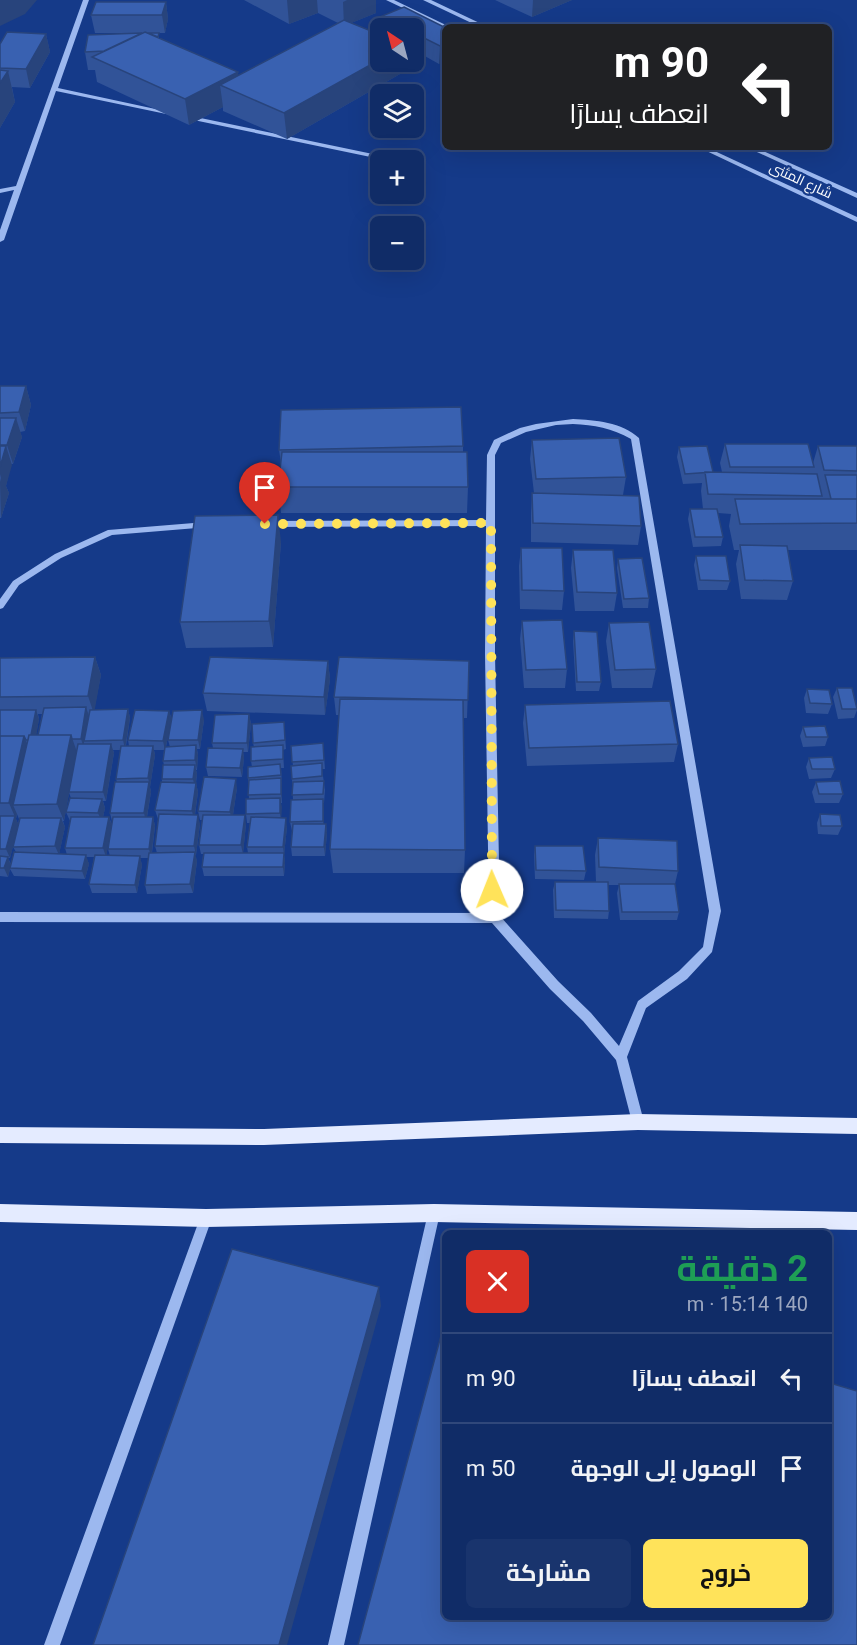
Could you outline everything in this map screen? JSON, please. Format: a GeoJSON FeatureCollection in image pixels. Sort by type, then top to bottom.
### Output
{"type":"FeatureCollection","features":[{"type":"Feature","properties":{"kind":"main road"},"geometry":{"type":"LineString","coordinates":[[0,1135],[264,1137],[638,1122],[857,1126]]}},
{"type":"Feature","properties":{"kind":"main road"},"geometry":{"type":"LineString","coordinates":[[0,1213],[206,1218],[434,1213],[857,1221]]}},
{"type":"Feature","properties":{"kind":"street"},"geometry":{"type":"LineString","coordinates":[[0,240],[86,0]]}},
{"type":"Feature","properties":{"kind":"street"},"geometry":{"type":"LineString","coordinates":[[389,0],[442,25]]}},
{"type":"Feature","properties":{"kind":"street"},"geometry":{"type":"LineString","coordinates":[[426,0],[478,24]]}},
{"type":"Feature","properties":{"kind":"street"},"geometry":{"type":"LineString","coordinates":[[54,88],[370,155]]}},
{"type":"Feature","properties":{"kind":"street","name":"شارع المثنى"},"geometry":{"type":"LineString","coordinates":[[707,150],[857,220]]}},
{"type":"Feature","properties":{"kind":"street","name":"شارع المثنى"},"geometry":{"type":"LineString","coordinates":[[756,150],[857,196]]}},
{"type":"Feature","properties":{"kind":"street"},"geometry":{"type":"LineString","coordinates":[[0,190],[19,186]]}},
{"type":"Feature","properties":{"kind":"street"},"geometry":{"type":"LineString","coordinates":[[0,213],[9,215]]}},
{"type":"Feature","properties":{"kind":"street"},"geometry":{"type":"LineString","coordinates":[[621,1056],[642,1005],[683,975],[708,949],[715,911],[654,537],[635,438],[624,430],[605,425],[552,423],[522,429],[498,441],[491,455],[492,867],[495,918],[621,1056],[638,1122]]}},
{"type":"Feature","properties":{"kind":"street"},"geometry":{"type":"LineString","coordinates":[[256,524],[491,523]]}},
{"type":"Feature","properties":{"kind":"street"},"geometry":{"type":"LineString","coordinates":[[0,606],[16,583],[58,556],[111,532],[221,525]]}},
{"type":"Feature","properties":{"kind":"street"},"geometry":{"type":"LineString","coordinates":[[0,917],[495,918]]}},
{"type":"Feature","properties":{"kind":"street"},"geometry":{"type":"LineString","coordinates":[[336,1645],[434,1213]]}},
{"type":"Feature","properties":{"kind":"street"},"geometry":{"type":"LineString","coordinates":[[52,1645],[206,1218]]}},
{"type":"Feature","properties":{"kind":"building"},"geometry":{"type":"Polygon","coordinates":[[[96,2],[166,2],[162,15],[91,15],[96,2]]]}},
{"type":"Feature","properties":{"kind":"building"},"geometry":{"type":"Polygon","coordinates":[[[404,7],[442,26],[442,45],[424,38],[424,18],[386,18],[382,16],[404,7]]]}},
{"type":"Feature","properties":{"kind":"building"},"geometry":{"type":"Polygon","coordinates":[[[344,20],[370,31],[370,65],[284,113],[220,85],[344,20]]]}},
{"type":"Feature","properties":{"kind":"building"},"geometry":{"type":"Polygon","coordinates":[[[7,32],[46,34],[26,69],[0,68],[0,44],[7,32]]]}},
{"type":"Feature","properties":{"kind":"building"},"geometry":{"type":"Polygon","coordinates":[[[145,32],[238,72],[185,99],[92,57],[145,32]]]}},
{"type":"Feature","properties":{"kind":"building"},"geometry":{"type":"Polygon","coordinates":[[[142,33],[104,51],[85,52],[88,35],[142,33]]]}},
{"type":"Feature","properties":{"kind":"building"},"geometry":{"type":"Polygon","coordinates":[[[0,70],[8,71],[0,83],[0,70]]]}},
{"type":"Feature","properties":{"kind":"building"},"geometry":{"type":"Polygon","coordinates":[[[0,386],[26,386],[19,412],[0,413],[0,386]]]}},
{"type":"Feature","properties":{"kind":"building"},"geometry":{"type":"Polygon","coordinates":[[[461,407],[463,446],[279,450],[281,410],[461,407]]]}},
{"type":"Feature","properties":{"kind":"building"},"geometry":{"type":"Polygon","coordinates":[[[0,418],[16,418],[7,445],[0,445],[0,418]]]}},
{"type":"Feature","properties":{"kind":"building"},"geometry":{"type":"Polygon","coordinates":[[[619,438],[626,477],[536,479],[532,440],[619,438]]]}},
{"type":"Feature","properties":{"kind":"building"},"geometry":{"type":"Polygon","coordinates":[[[725,444],[808,444],[814,467],[730,467],[725,444]]]}},
{"type":"Feature","properties":{"kind":"building"},"geometry":{"type":"Polygon","coordinates":[[[0,446],[6,446],[0,467],[0,446]]]}},
{"type":"Feature","properties":{"kind":"building"},"geometry":{"type":"Polygon","coordinates":[[[707,446],[713,472],[685,474],[679,447],[707,446]]]}},
{"type":"Feature","properties":{"kind":"building"},"geometry":{"type":"Polygon","coordinates":[[[818,446],[857,446],[857,471],[824,470],[818,446]]]}},
{"type":"Feature","properties":{"kind":"building"},"geometry":{"type":"Polygon","coordinates":[[[282,452],[467,452],[468,487],[278,487],[282,452]]]}},
{"type":"Feature","properties":{"kind":"building"},"geometry":{"type":"Polygon","coordinates":[[[705,472],[817,474],[822,496],[708,494],[705,472]]]}},
{"type":"Feature","properties":{"kind":"building"},"geometry":{"type":"Polygon","coordinates":[[[825,475],[857,475],[857,499],[831,499],[825,475]]]}},
{"type":"Feature","properties":{"kind":"building"},"geometry":{"type":"Polygon","coordinates":[[[532,493],[639,496],[641,526],[533,523],[532,493]]]}},
{"type":"Feature","properties":{"kind":"building"},"geometry":{"type":"Polygon","coordinates":[[[735,499],[857,499],[857,523],[740,524],[735,499]]]}},
{"type":"Feature","properties":{"kind":"building"},"geometry":{"type":"Polygon","coordinates":[[[690,509],[717,509],[723,537],[695,537],[690,509]]]}},
{"type":"Feature","properties":{"kind":"building"},"geometry":{"type":"Polygon","coordinates":[[[278,515],[269,621],[180,622],[195,516],[278,515]]]}},
{"type":"Feature","properties":{"kind":"building"},"geometry":{"type":"Polygon","coordinates":[[[740,545],[787,546],[793,581],[745,580],[740,545]]]}},
{"type":"Feature","properties":{"kind":"building"},"geometry":{"type":"Polygon","coordinates":[[[521,548],[562,548],[564,591],[522,590],[521,548]]]}},
{"type":"Feature","properties":{"kind":"building"},"geometry":{"type":"Polygon","coordinates":[[[573,550],[613,550],[617,593],[577,592],[573,550]]]}},
{"type":"Feature","properties":{"kind":"building"},"geometry":{"type":"Polygon","coordinates":[[[696,556],[726,556],[730,581],[700,580],[696,556]]]}},
{"type":"Feature","properties":{"kind":"building"},"geometry":{"type":"Polygon","coordinates":[[[642,558],[649,598],[624,599],[618,559],[642,558]]]}},
{"type":"Feature","properties":{"kind":"building"},"geometry":{"type":"Polygon","coordinates":[[[562,620],[567,669],[526,670],[522,621],[562,620]]]}},
{"type":"Feature","properties":{"kind":"building"},"geometry":{"type":"Polygon","coordinates":[[[649,622],[656,669],[615,670],[609,623],[649,622]]]}},
{"type":"Feature","properties":{"kind":"building"},"geometry":{"type":"Polygon","coordinates":[[[574,631],[597,632],[601,682],[577,682],[574,631]]]}},
{"type":"Feature","properties":{"kind":"building"},"geometry":{"type":"Polygon","coordinates":[[[95,657],[88,696],[0,697],[0,658],[95,657]]]}},
{"type":"Feature","properties":{"kind":"building"},"geometry":{"type":"Polygon","coordinates":[[[210,657],[328,661],[324,697],[203,693],[210,657]]]}},
{"type":"Feature","properties":{"kind":"building"},"geometry":{"type":"Polygon","coordinates":[[[339,657],[469,661],[468,700],[334,697],[339,657]]]}},
{"type":"Feature","properties":{"kind":"building"},"geometry":{"type":"Polygon","coordinates":[[[837,688],[852,688],[857,709],[842,709],[837,688]]]}},
{"type":"Feature","properties":{"kind":"building"},"geometry":{"type":"Polygon","coordinates":[[[807,689],[829,690],[832,704],[810,703],[807,689]]]}},
{"type":"Feature","properties":{"kind":"building"},"geometry":{"type":"Polygon","coordinates":[[[340,699],[463,700],[465,850],[330,849],[340,699]]]}},
{"type":"Feature","properties":{"kind":"building"},"geometry":{"type":"Polygon","coordinates":[[[670,701],[678,744],[529,748],[525,705],[670,701]]]}},
{"type":"Feature","properties":{"kind":"building"},"geometry":{"type":"Polygon","coordinates":[[[86,707],[81,739],[72,739],[71,735],[38,735],[44,708],[86,707]]]}},
{"type":"Feature","properties":{"kind":"building"},"geometry":{"type":"Polygon","coordinates":[[[128,709],[123,740],[84,741],[90,710],[128,709]]]}},
{"type":"Feature","properties":{"kind":"building"},"geometry":{"type":"Polygon","coordinates":[[[0,710],[36,710],[28,740],[24,736],[0,736],[0,710]]]}},
{"type":"Feature","properties":{"kind":"building"},"geometry":{"type":"Polygon","coordinates":[[[135,710],[169,711],[163,741],[128,740],[135,710]]]}},
{"type":"Feature","properties":{"kind":"building"},"geometry":{"type":"Polygon","coordinates":[[[202,710],[198,740],[168,740],[173,711],[202,710]]]}},
{"type":"Feature","properties":{"kind":"building"},"geometry":{"type":"Polygon","coordinates":[[[249,714],[247,743],[212,743],[215,715],[249,714]]]}},
{"type":"Feature","properties":{"kind":"building"},"geometry":{"type":"Polygon","coordinates":[[[284,722],[285,740],[253,743],[252,724],[284,722]]]}},
{"type":"Feature","properties":{"kind":"building"},"geometry":{"type":"Polygon","coordinates":[[[825,726],[828,737],[806,737],[803,727],[825,726]]]}},
{"type":"Feature","properties":{"kind":"building"},"geometry":{"type":"Polygon","coordinates":[[[29,735],[71,735],[57,804],[13,805],[29,735]]]}},
{"type":"Feature","properties":{"kind":"building"},"geometry":{"type":"Polygon","coordinates":[[[0,736],[24,736],[9,803],[0,803],[0,736]]]}},
{"type":"Feature","properties":{"kind":"building"},"geometry":{"type":"Polygon","coordinates":[[[323,743],[324,760],[292,762],[291,746],[323,743]]]}},
{"type":"Feature","properties":{"kind":"building"},"geometry":{"type":"Polygon","coordinates":[[[78,744],[111,744],[103,792],[69,792],[78,744]]]}},
{"type":"Feature","properties":{"kind":"building"},"geometry":{"type":"Polygon","coordinates":[[[196,745],[195,760],[163,761],[165,747],[196,745]]]}},
{"type":"Feature","properties":{"kind":"building"},"geometry":{"type":"Polygon","coordinates":[[[283,745],[283,759],[251,761],[251,747],[283,745]]]}},
{"type":"Feature","properties":{"kind":"building"},"geometry":{"type":"Polygon","coordinates":[[[121,746],[153,746],[148,778],[116,779],[121,746]]]}},
{"type":"Feature","properties":{"kind":"building"},"geometry":{"type":"Polygon","coordinates":[[[208,748],[243,749],[240,768],[206,767],[208,748]]]}},
{"type":"Feature","properties":{"kind":"building"},"geometry":{"type":"Polygon","coordinates":[[[832,757],[835,769],[812,769],[809,758],[832,757]]]}},
{"type":"Feature","properties":{"kind":"building"},"geometry":{"type":"Polygon","coordinates":[[[322,763],[322,776],[292,779],[291,766],[322,763]]]}},
{"type":"Feature","properties":{"kind":"building"},"geometry":{"type":"Polygon","coordinates":[[[280,764],[281,775],[248,778],[248,767],[280,764]]]}},
{"type":"Feature","properties":{"kind":"building"},"geometry":{"type":"Polygon","coordinates":[[[163,765],[195,765],[193,779],[162,779],[163,765]]]}},
{"type":"Feature","properties":{"kind":"building"},"geometry":{"type":"Polygon","coordinates":[[[204,777],[236,779],[230,812],[198,811],[204,777]]]}},
{"type":"Feature","properties":{"kind":"building"},"geometry":{"type":"Polygon","coordinates":[[[281,778],[281,794],[248,795],[249,780],[281,778]]]}},
{"type":"Feature","properties":{"kind":"building"},"geometry":{"type":"Polygon","coordinates":[[[324,781],[323,794],[292,795],[293,782],[324,781]]]}},
{"type":"Feature","properties":{"kind":"building"},"geometry":{"type":"Polygon","coordinates":[[[840,781],[843,794],[819,794],[816,782],[840,781]]]}},
{"type":"Feature","properties":{"kind":"building"},"geometry":{"type":"Polygon","coordinates":[[[115,782],[149,782],[144,813],[110,813],[115,782]]]}},
{"type":"Feature","properties":{"kind":"building"},"geometry":{"type":"Polygon","coordinates":[[[161,782],[196,783],[192,811],[155,810],[161,782]]]}},
{"type":"Feature","properties":{"kind":"building"},"geometry":{"type":"Polygon","coordinates":[[[70,798],[102,799],[98,813],[66,812],[70,798]]]}},
{"type":"Feature","properties":{"kind":"building"},"geometry":{"type":"Polygon","coordinates":[[[280,798],[280,813],[246,814],[246,799],[280,798]]]}},
{"type":"Feature","properties":{"kind":"building"},"geometry":{"type":"Polygon","coordinates":[[[323,799],[323,821],[290,822],[291,800],[323,799]]]}},
{"type":"Feature","properties":{"kind":"building"},"geometry":{"type":"Polygon","coordinates":[[[159,814],[198,815],[194,846],[155,846],[159,814]]]}},
{"type":"Feature","properties":{"kind":"building"},"geometry":{"type":"Polygon","coordinates":[[[820,814],[840,815],[842,826],[821,826],[820,814]]]}},
{"type":"Feature","properties":{"kind":"building"},"geometry":{"type":"Polygon","coordinates":[[[203,815],[245,815],[241,845],[199,845],[203,815]]]}},
{"type":"Feature","properties":{"kind":"building"},"geometry":{"type":"Polygon","coordinates":[[[0,816],[15,816],[6,849],[0,849],[0,816]]]}},
{"type":"Feature","properties":{"kind":"building"},"geometry":{"type":"Polygon","coordinates":[[[71,817],[109,817],[103,848],[65,848],[71,817]]]}},
{"type":"Feature","properties":{"kind":"building"},"geometry":{"type":"Polygon","coordinates":[[[113,817],[153,817],[149,849],[108,849],[113,817]]]}},
{"type":"Feature","properties":{"kind":"building"},"geometry":{"type":"Polygon","coordinates":[[[251,817],[286,818],[283,847],[247,847],[251,817]]]}},
{"type":"Feature","properties":{"kind":"building"},"geometry":{"type":"Polygon","coordinates":[[[20,818],[61,818],[55,846],[13,847],[20,818]]]}},
{"type":"Feature","properties":{"kind":"building"},"geometry":{"type":"Polygon","coordinates":[[[293,824],[326,824],[324,847],[291,847],[293,824]]]}},
{"type":"Feature","properties":{"kind":"building"},"geometry":{"type":"Polygon","coordinates":[[[598,838],[677,841],[678,871],[599,867],[598,838]]]}},
{"type":"Feature","properties":{"kind":"building"},"geometry":{"type":"Polygon","coordinates":[[[535,846],[583,846],[586,871],[536,870],[535,846]]]}},
{"type":"Feature","properties":{"kind":"building"},"geometry":{"type":"Polygon","coordinates":[[[14,852],[86,855],[82,871],[10,868],[14,852]]]}},
{"type":"Feature","properties":{"kind":"building"},"geometry":{"type":"Polygon","coordinates":[[[195,852],[190,884],[145,885],[149,853],[195,852]]]}},
{"type":"Feature","properties":{"kind":"building"},"geometry":{"type":"Polygon","coordinates":[[[204,853],[284,853],[283,867],[202,867],[204,853]]]}},
{"type":"Feature","properties":{"kind":"building"},"geometry":{"type":"Polygon","coordinates":[[[95,855],[140,856],[135,885],[89,884],[95,855]]]}},
{"type":"Feature","properties":{"kind":"building"},"geometry":{"type":"Polygon","coordinates":[[[0,856],[8,857],[4,868],[0,868],[0,856]]]}},
{"type":"Feature","properties":{"kind":"building"},"geometry":{"type":"Polygon","coordinates":[[[555,882],[608,882],[609,911],[556,910],[555,882]]]}},
{"type":"Feature","properties":{"kind":"building"},"geometry":{"type":"Polygon","coordinates":[[[619,884],[675,884],[679,912],[622,912],[619,884]]]}},
{"type":"Feature","properties":{"kind":"building"},"geometry":{"type":"Polygon","coordinates":[[[232,1249],[379,1287],[279,1645],[93,1645],[232,1249]]]}},
{"type":"Feature","properties":{"kind":"building"},"geometry":{"type":"Polygon","coordinates":[[[442,1332],[442,1620],[832,1620],[832,1384],[857,1391],[857,1645],[358,1645],[442,1332]]]}},
{"type":"Feature","properties":{"kind":"route"},"geometry":{"type":"LineString","coordinates":[[265,524],[491,523],[492,890]]}}]}
